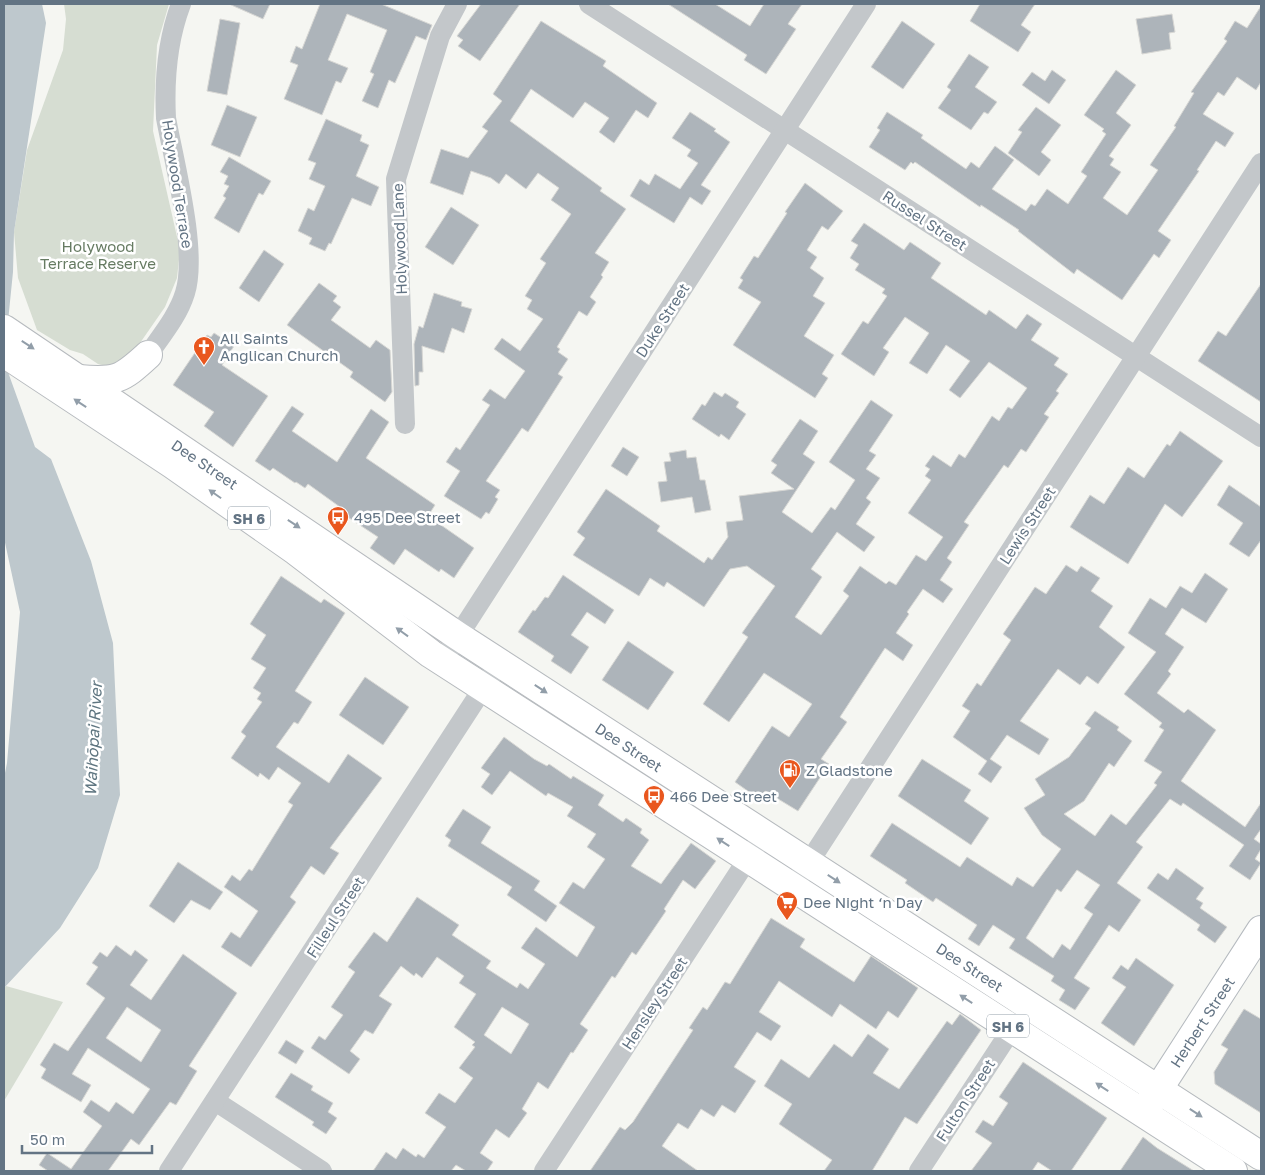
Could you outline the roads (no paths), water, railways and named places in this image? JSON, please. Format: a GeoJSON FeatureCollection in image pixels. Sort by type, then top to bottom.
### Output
{"type":"FeatureCollection","features":[{"type":"Feature","properties":{"kind":"main road","name":"Dee Street"},"geometry":{"type":"LineString","coordinates":[[4,329],[51,372],[172,464],[296,551],[442,661],[1233,1171]]}},
{"type":"Feature","properties":{"kind":"main road","name":"Dee Street"},"geometry":{"type":"LineString","coordinates":[[4,353],[51,372],[79,379],[458,636],[1261,1156]]}},
{"type":"Feature","properties":{"kind":"main road"},"geometry":{"type":"LineString","coordinates":[[79,379],[111,380],[124,376],[148,355]]}},
{"type":"Feature","properties":{"kind":"main road"},"geometry":{"type":"LineString","coordinates":[[132,414],[137,385],[148,355]]}},
{"type":"Feature","properties":{"kind":"main road","name":"Herbert Street"},"geometry":{"type":"LineString","coordinates":[[1143,1114],[1261,930]]}},
{"type":"Feature","properties":{"kind":"street","name":"Holywood Terrace"},"geometry":{"type":"LineString","coordinates":[[148,355],[180,306],[189,278],[188,243],[166,118],[165,98],[167,50],[180,4]]}},
{"type":"Feature","properties":{"kind":"street","name":"Holywood Lane"},"geometry":{"type":"LineString","coordinates":[[405,424],[396,179],[440,36],[457,4]]}},
{"type":"Feature","properties":{"kind":"street","name":"Russel Street"},"geometry":{"type":"LineString","coordinates":[[589,4],[1261,437]]}},
{"type":"Feature","properties":{"kind":"street","name":"Duke Street"},"geometry":{"type":"LineString","coordinates":[[442,661],[866,4]]}},
{"type":"Feature","properties":{"kind":"street","name":"Lewis Street"},"geometry":{"type":"LineString","coordinates":[[793,887],[1261,163]]}},
{"type":"Feature","properties":{"kind":"street","name":"Filleul Street"},"geometry":{"type":"LineString","coordinates":[[169,1171],[500,663]]}},
{"type":"Feature","properties":{"kind":"street","name":"Hensley Street"},"geometry":{"type":"LineString","coordinates":[[544,1171],[764,834]]}},
{"type":"Feature","properties":{"kind":"street","name":"Fulton Street"},"geometry":{"type":"LineString","coordinates":[[919,1171],[1028,1004]]}},
{"type":"Feature","properties":{"kind":"street"},"geometry":{"type":"LineString","coordinates":[[215,1101],[322,1171]]}},
{"type":"Feature","properties":{"kind":"water"},"geometry":{"type":"Polygon","coordinates":[[[4,4],[42,4],[46,23],[14,232],[13,272],[4,361],[4,4]]]}},
{"type":"Feature","properties":{"kind":"water","name":"Waihōpai River"},"geometry":{"type":"Polygon","coordinates":[[[4,361],[35,447],[51,459],[91,561],[113,643],[120,795],[98,868],[60,928],[4,988],[4,778],[7,763],[20,612],[4,538],[4,361]]]}},
{"type":"Feature","properties":{"kind":"place","name":"All Saints Anglican Church"},"geometry":{"type":"Point","coordinates":[204,366]}},
{"type":"Feature","properties":{"kind":"place","name":"495 Dee Street"},"geometry":{"type":"Point","coordinates":[338,536]}},
{"type":"Feature","properties":{"kind":"place","name":"Z Gladstone"},"geometry":{"type":"Point","coordinates":[790,789]}},
{"type":"Feature","properties":{"kind":"place","name":"466 Dee Street"},"geometry":{"type":"Point","coordinates":[654,815]}},
{"type":"Feature","properties":{"kind":"place","name":"Dee Night ‘n Day"},"geometry":{"type":"Point","coordinates":[787,921]}},
{"type":"Feature","properties":{"kind":"park label","name":"Holywood Terrace Reserve"},"geometry":{"type":"Point","coordinates":[98,254]}}]}
